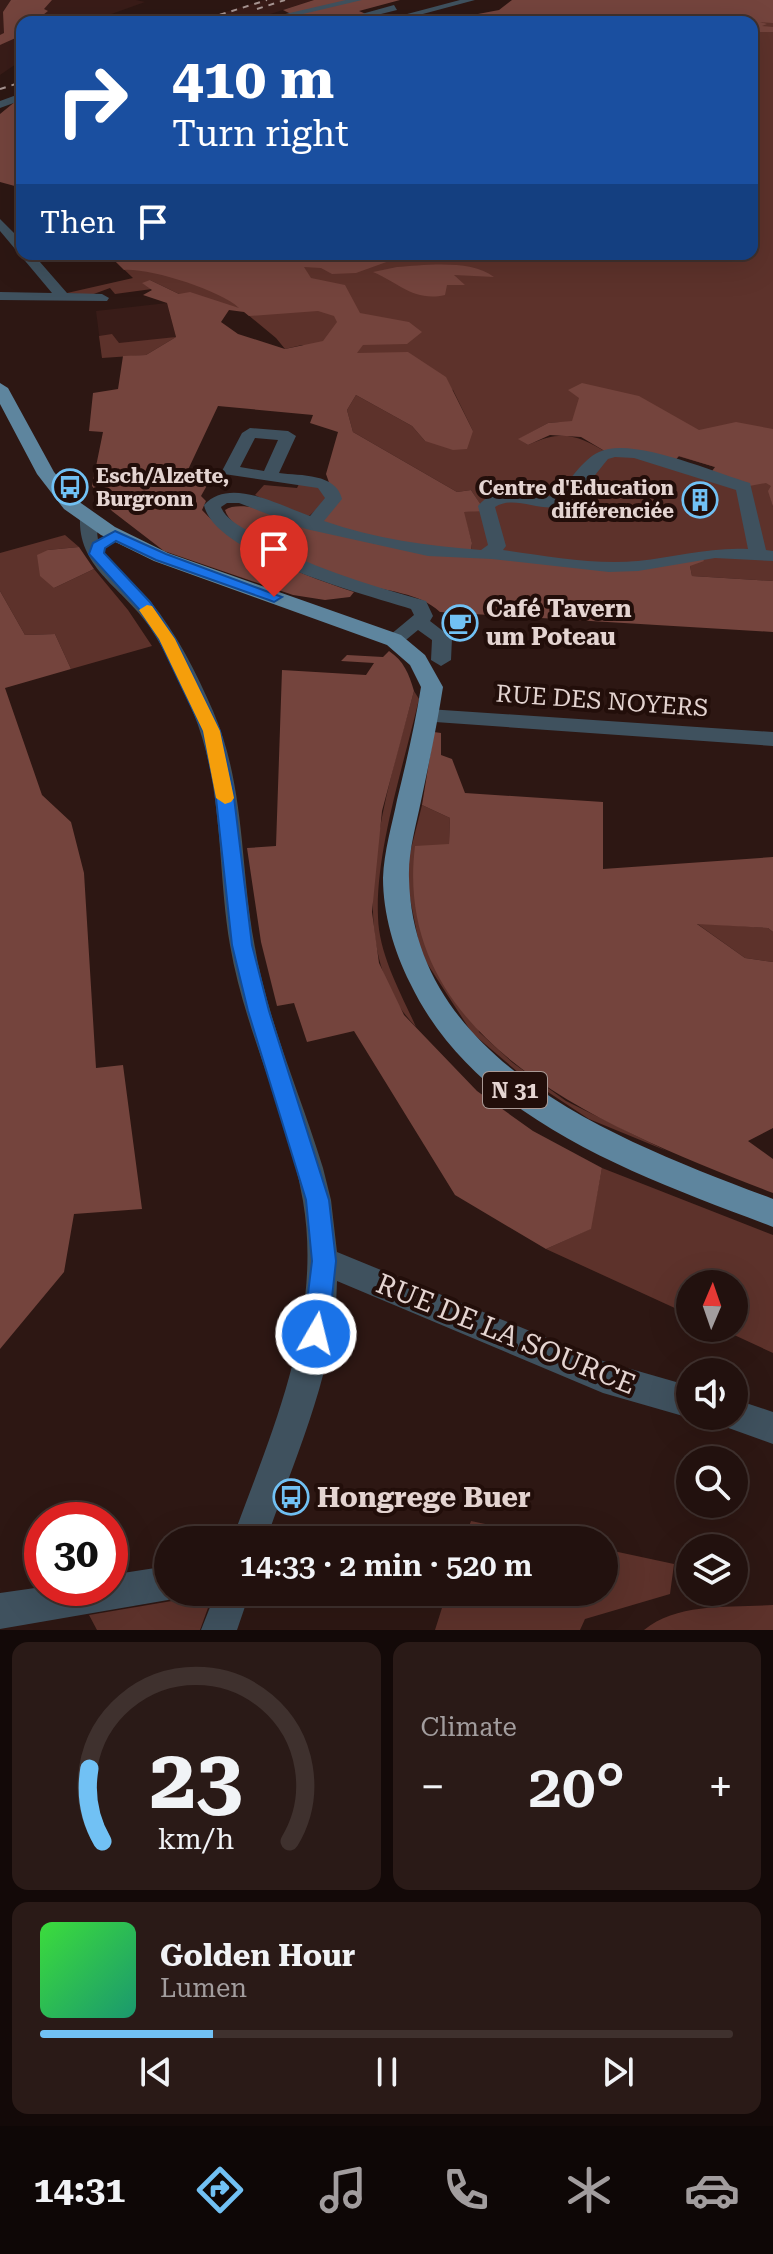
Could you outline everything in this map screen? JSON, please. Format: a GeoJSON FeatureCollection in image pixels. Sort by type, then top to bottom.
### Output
{"type":"FeatureCollection","features":[{"type":"Feature","properties":{"kind":"main road","name":"N 31"},"geometry":{"type":"LineString","coordinates":[[0,388],[46,474],[71,505],[89,518],[102,540],[161,557],[394,640],[413,653],[426,669],[432,687],[400,845],[396,880],[398,917],[408,955],[425,989],[460,1041],[498,1078],[553,1116],[680,1176],[773,1213]]}},
{"type":"Feature","properties":{"kind":"street"},"geometry":{"type":"LineString","coordinates":[[284,16],[358,0]]}},
{"type":"Feature","properties":{"kind":"street"},"geometry":{"type":"LineString","coordinates":[[362,16],[426,0]]}},
{"type":"Feature","properties":{"kind":"street"},"geometry":{"type":"LineString","coordinates":[[406,16],[471,0]]}},
{"type":"Feature","properties":{"kind":"street"},"geometry":{"type":"LineString","coordinates":[[0,223],[16,242]]}},
{"type":"Feature","properties":{"kind":"street"},"geometry":{"type":"LineString","coordinates":[[31,260],[63,297]]}},
{"type":"Feature","properties":{"kind":"street"},"geometry":{"type":"LineString","coordinates":[[0,296],[102,298]]}},
{"type":"Feature","properties":{"kind":"street"},"geometry":{"type":"LineString","coordinates":[[394,640],[419,622],[424,611],[419,605],[324,577],[275,556],[231,528],[211,510],[216,501],[233,497],[312,525],[428,551],[477,557],[491,554],[609,567],[638,566],[715,553],[766,555],[744,487],[622,451],[602,456],[562,500],[502,497],[489,502],[486,506],[497,546],[491,554]]}},
{"type":"Feature","properties":{"kind":"street"},"geometry":{"type":"LineString","coordinates":[[270,475],[310,479],[332,491],[334,499],[312,525]]}},
{"type":"Feature","properties":{"kind":"street"},"geometry":{"type":"LineString","coordinates":[[102,540],[167,639],[212,731],[224,789],[242,945],[258,1011],[317,1200],[324,1261],[316,1334],[254,1526]]}},
{"type":"Feature","properties":{"kind":"street"},"geometry":{"type":"LineString","coordinates":[[419,622],[442,638],[441,660]]}},
{"type":"Feature","properties":{"kind":"street","name":"RUE DES NOYERS"},"geometry":{"type":"LineString","coordinates":[[428,716],[773,739]]}},
{"type":"Feature","properties":{"kind":"street","name":"RUE DE LA SOURCE"},"geometry":{"type":"LineString","coordinates":[[324,1261],[603,1377],[676,1398]]}},
{"type":"Feature","properties":{"kind":"street"},"geometry":{"type":"LineString","coordinates":[[748,1420],[773,1428]]}},
{"type":"Feature","properties":{"kind":"street"},"geometry":{"type":"LineString","coordinates":[[0,1611],[154,1585]]}},
{"type":"Feature","properties":{"kind":"street"},"geometry":{"type":"LineString","coordinates":[[219,1630],[228,1606]]}},
{"type":"Feature","properties":{"kind":"shaded area"},"geometry":{"type":"Polygon","coordinates":[[[0,0],[145,2],[106,16],[16,16],[16,64],[0,75],[0,0]]]}},
{"type":"Feature","properties":{"kind":"shaded area"},"geometry":{"type":"Polygon","coordinates":[[[11,0],[52,0],[44,9],[48,11],[42,16],[16,16],[16,38],[0,45],[0,35],[4,33],[3,12],[11,0]]]}},
{"type":"Feature","properties":{"kind":"shaded area"},"geometry":{"type":"Polygon","coordinates":[[[264,0],[314,0],[264,16],[212,16],[264,0]]]}},
{"type":"Feature","properties":{"kind":"shaded area"},"geometry":{"type":"Polygon","coordinates":[[[314,0],[400,0],[359,11],[366,14],[357,16],[285,16],[291,14],[283,10],[314,0]]]}},
{"type":"Feature","properties":{"kind":"shaded area"},"geometry":{"type":"Polygon","coordinates":[[[512,0],[773,0],[773,23],[760,22],[767,24],[762,26],[773,27],[773,32],[758,32],[758,16],[468,16],[499,10],[512,0]]]}},
{"type":"Feature","properties":{"kind":"shaded area"},"geometry":{"type":"Polygon","coordinates":[[[773,0],[773,489],[769,491],[773,507],[773,581],[692,576],[690,566],[470,556],[472,543],[463,512],[484,510],[471,490],[457,492],[353,432],[347,410],[356,395],[412,426],[425,441],[473,431],[453,390],[302,345],[285,349],[241,309],[179,294],[150,280],[152,289],[115,294],[110,288],[91,295],[67,293],[133,278],[114,260],[758,260],[758,16],[606,16],[773,0]],[[562,422],[548,423],[519,439],[528,445],[550,437],[569,436],[608,453],[733,482],[715,467],[562,422]]]}},
{"type":"Feature","properties":{"kind":"shaded area"},"geometry":{"type":"Polygon","coordinates":[[[16,101],[16,186],[0,182],[0,114],[16,101]]]}},
{"type":"Feature","properties":{"kind":"shaded area"},"geometry":{"type":"Polygon","coordinates":[[[114,260],[392,260],[356,273],[332,274],[321,268],[304,267],[311,278],[345,285],[360,313],[409,322],[422,332],[407,344],[363,345],[357,353],[408,352],[446,377],[473,431],[467,449],[453,450],[425,441],[412,426],[356,395],[347,410],[353,432],[457,492],[471,490],[485,511],[464,512],[472,543],[470,555],[572,565],[702,558],[704,561],[690,566],[692,576],[773,581],[773,632],[440,612],[413,596],[359,583],[284,554],[246,533],[232,522],[225,510],[243,506],[312,524],[332,491],[326,474],[338,432],[310,423],[313,415],[218,406],[186,474],[210,480],[201,496],[206,501],[202,510],[234,538],[293,569],[354,592],[350,597],[325,600],[293,595],[164,551],[112,511],[92,486],[103,432],[89,431],[93,393],[118,389],[123,356],[146,355],[176,337],[167,303],[143,295],[152,290],[142,283],[150,280],[179,294],[190,292],[239,308],[217,294],[135,270],[124,270],[114,260]],[[229,310],[221,322],[238,334],[285,349],[323,341],[337,322],[334,316],[318,311],[249,316],[229,310]]]}},
{"type":"Feature","properties":{"kind":"shaded area"},"geometry":{"type":"Polygon","coordinates":[[[461,265],[485,271],[494,277],[454,275],[465,285],[447,285],[445,295],[424,296],[373,272],[397,267],[461,265]]]}},
{"type":"Feature","properties":{"kind":"shaded area"},"geometry":{"type":"Polygon","coordinates":[[[167,303],[176,337],[102,358],[96,311],[167,303]]]}},
{"type":"Feature","properties":{"kind":"shaded area"},"geometry":{"type":"Polygon","coordinates":[[[112,334],[119,343],[176,337],[146,355],[102,358],[99,336],[112,334]]]}},
{"type":"Feature","properties":{"kind":"shaded area"},"geometry":{"type":"Polygon","coordinates":[[[582,383],[639,396],[699,430],[736,422],[773,429],[773,507],[768,491],[771,486],[766,483],[744,487],[709,475],[715,467],[679,456],[672,464],[608,453],[581,437],[550,435],[528,445],[518,439],[548,423],[572,421],[579,398],[568,390],[582,383]]]}},
{"type":"Feature","properties":{"kind":"shaded area"},"geometry":{"type":"Polygon","coordinates":[[[300,482],[320,486],[328,499],[309,516],[283,509],[255,495],[264,485],[297,488],[300,482]]]}},
{"type":"Feature","properties":{"kind":"shaded area"},"geometry":{"type":"Polygon","coordinates":[[[65,535],[79,547],[48,550],[54,588],[94,569],[128,610],[152,646],[71,669],[55,634],[25,635],[0,591],[0,553],[65,535]]]}},
{"type":"Feature","properties":{"kind":"shaded area"},"geometry":{"type":"Polygon","coordinates":[[[79,547],[94,569],[54,588],[40,576],[37,555],[48,550],[79,547]]]}},
{"type":"Feature","properties":{"kind":"shaded area"},"geometry":{"type":"Polygon","coordinates":[[[0,591],[25,635],[55,634],[71,669],[5,688],[42,795],[71,822],[84,873],[96,1068],[123,1065],[142,1209],[74,1214],[64,1272],[0,1349],[0,591]]]}},
{"type":"Feature","properties":{"kind":"shaded area"},"geometry":{"type":"Polygon","coordinates":[[[389,651],[405,668],[414,691],[382,811],[372,912],[379,963],[404,1015],[477,1091],[533,1131],[602,1168],[591,1229],[546,1249],[455,1195],[354,1031],[307,1042],[294,1003],[277,1006],[261,942],[247,848],[276,846],[282,670],[366,675],[374,663],[341,661],[347,655],[383,657],[389,651]]]}},
{"type":"Feature","properties":{"kind":"shaded area"},"geometry":{"type":"Polygon","coordinates":[[[414,691],[419,699],[386,837],[378,892],[378,917],[387,960],[416,1027],[392,993],[378,953],[373,910],[375,864],[382,818],[414,691]]]}},
{"type":"Feature","properties":{"kind":"shaded area"},"geometry":{"type":"Polygon","coordinates":[[[434,732],[441,733],[441,755],[452,759],[465,793],[603,802],[603,869],[773,857],[773,932],[768,928],[697,924],[745,958],[773,962],[773,1128],[748,1141],[773,1159],[773,1193],[649,1142],[586,1110],[528,1073],[477,1029],[439,977],[417,917],[415,846],[449,844],[450,818],[422,805],[434,732]]]}},
{"type":"Feature","properties":{"kind":"shaded area"},"geometry":{"type":"Polygon","coordinates":[[[422,805],[450,818],[449,845],[479,1032],[513,1063],[566,1101],[667,1151],[589,1119],[519,1073],[472,1033],[421,954],[405,873],[422,805]]]}},
{"type":"Feature","properties":{"kind":"shaded area"},"geometry":{"type":"Polygon","coordinates":[[[696,923],[768,928],[773,932],[773,962],[745,958],[696,923]]]}},
{"type":"Feature","properties":{"kind":"shaded area"},"geometry":{"type":"Polygon","coordinates":[[[602,1168],[773,1235],[773,1353],[748,1341],[748,1270],[676,1270],[676,1309],[546,1249],[590,1229],[602,1168]]]}},
{"type":"Feature","properties":{"kind":"shaded area"},"geometry":{"type":"Polygon","coordinates":[[[471,1521],[495,1526],[469,1526],[471,1521]]]}},
{"type":"Feature","properties":{"kind":"shaded area"},"geometry":{"type":"Polygon","coordinates":[[[618,1552],[674,1564],[670,1594],[585,1619],[580,1630],[435,1630],[443,1606],[618,1606],[618,1552]]]}},
{"type":"Feature","properties":{"kind":"shaded area"},"geometry":{"type":"Polygon","coordinates":[[[154,1604],[209,1606],[200,1630],[97,1630],[89,1615],[154,1604]]]}},
{"type":"Feature","properties":{"kind":"shaded area"},"geometry":{"type":"Polygon","coordinates":[[[773,1605],[773,1630],[644,1630],[658,1621],[688,1611],[773,1605]]]}},
{"type":"Feature","properties":{"kind":"railway"},"geometry":{"type":"LineString","coordinates":[[216,16],[267,0]]}},
{"type":"Feature","properties":{"kind":"railway"},"geometry":{"type":"LineString","coordinates":[[257,9],[285,0]]}},
{"type":"Feature","properties":{"kind":"railway"},"geometry":{"type":"LineString","coordinates":[[0,89],[16,84]]}},
{"type":"Feature","properties":{"kind":"slow traffic"},"geometry":{"type":"LineString","coordinates":[[147,610],[186,674],[212,731],[225,798]]}},
{"type":"Feature","properties":{"kind":"place","name":"Esch/Alzette, Burgronn"},"geometry":{"type":"Point","coordinates":[70,487]}},
{"type":"Feature","properties":{"kind":"place","name":"Centre d'Education différenciée"},"geometry":{"type":"Point","coordinates":[700,500]}},
{"type":"Feature","properties":{"kind":"place","name":"Café Tavern um Poteau"},"geometry":{"type":"Point","coordinates":[460,623]}},
{"type":"Feature","properties":{"kind":"place","name":"Hongrege Buer"},"geometry":{"type":"Point","coordinates":[291,1497]}},
{"type":"Feature","properties":{"kind":"route"},"geometry":{"type":"LineString","coordinates":[[274,597],[161,557],[115,535],[98,546],[97,554],[144,606],[167,639],[212,731],[224,789],[242,945],[258,1011],[317,1200],[324,1261],[316,1334]]}}]}
